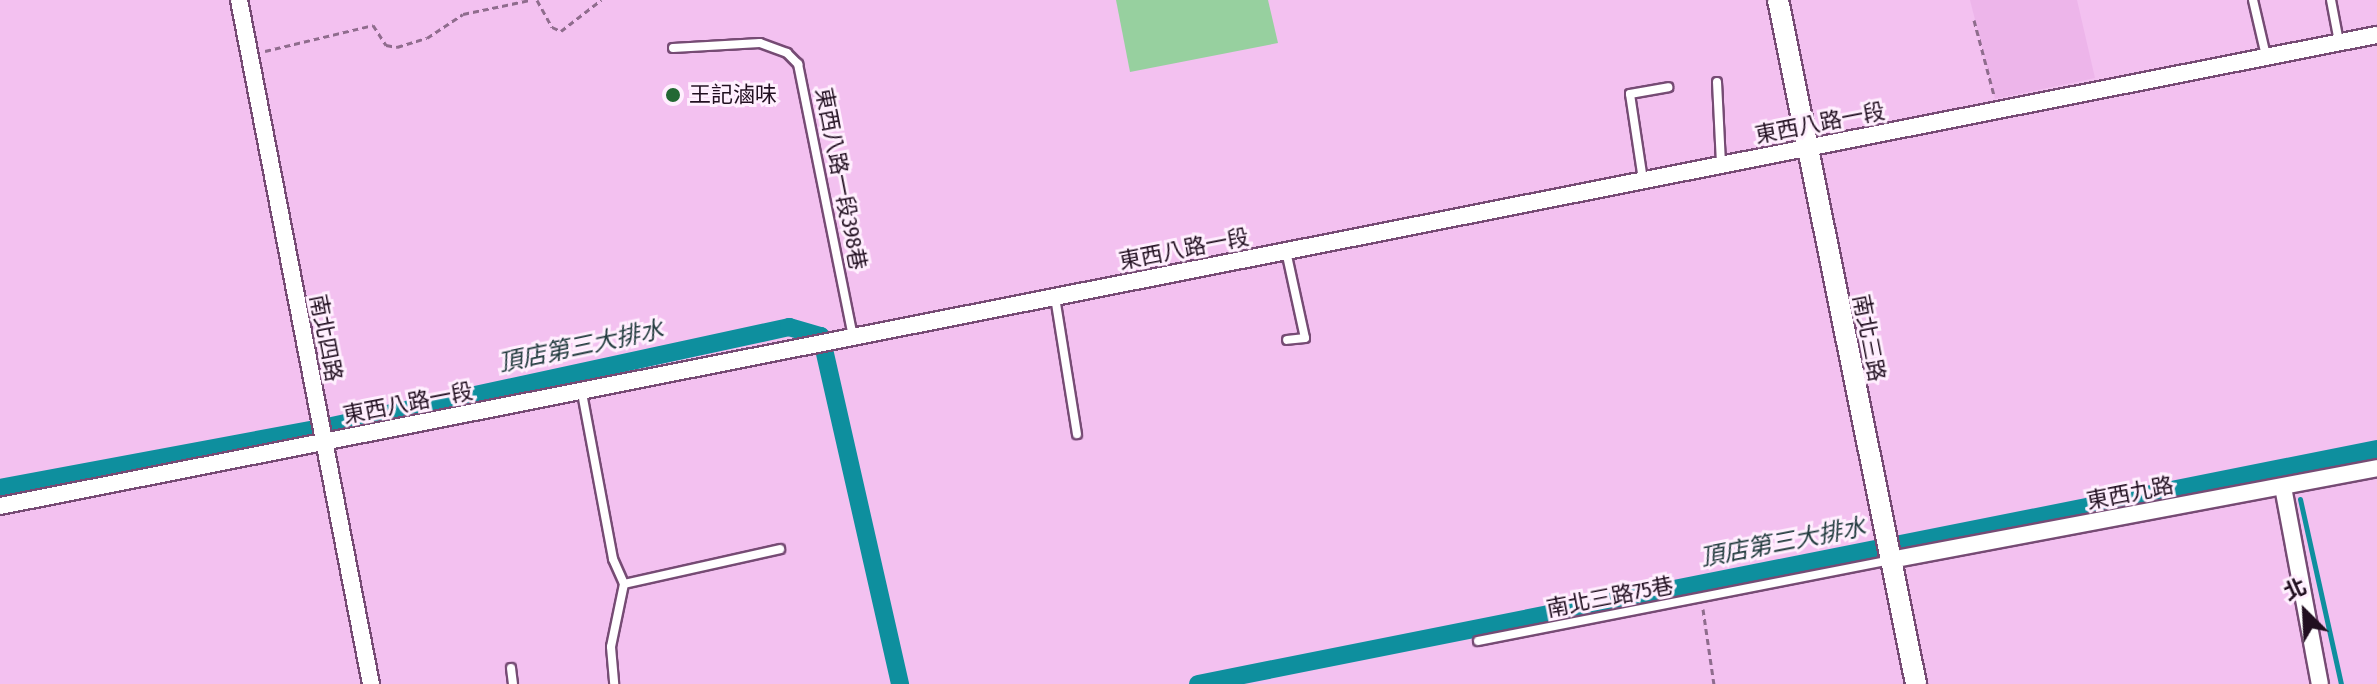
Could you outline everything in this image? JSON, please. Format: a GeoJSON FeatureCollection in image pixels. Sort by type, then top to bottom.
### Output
{"type":"FeatureCollection","features":[{"type":"Feature","properties":{"kind":"street","name":"南北四路"},"geometry":{"type":"LineString","coordinates":[[239,0],[371,684]]}},
{"type":"Feature","properties":{"kind":"street","name":"南北三路"},"geometry":{"type":"LineString","coordinates":[[1778,0],[1883,535],[1891,560],[1916,684]]}},
{"type":"Feature","properties":{"kind":"street","name":"東西八路一段"},"geometry":{"type":"LineString","coordinates":[[0,506],[2377,35]]}},
{"type":"Feature","properties":{"kind":"street","name":"東西九路"},"geometry":{"type":"LineString","coordinates":[[1891,560],[2377,468]]}},
{"type":"Feature","properties":{"kind":"street"},"geometry":{"type":"LineString","coordinates":[[2283,487],[2320,684]]}},
{"type":"Feature","properties":{"kind":"lane"},"geometry":{"type":"LineString","coordinates":[[2253,0],[2266,56]]}},
{"type":"Feature","properties":{"kind":"lane"},"geometry":{"type":"LineString","coordinates":[[2331,0],[2339,42]]}},
{"type":"Feature","properties":{"kind":"lane","name":"東西八路一段398巷"},"geometry":{"type":"LineString","coordinates":[[673,48],[760,43],[787,53],[798,64],[853,336]]}},
{"type":"Feature","properties":{"kind":"lane"},"geometry":{"type":"LineString","coordinates":[[1717,82],[1721,165]]}},
{"type":"Feature","properties":{"kind":"lane"},"geometry":{"type":"LineString","coordinates":[[1643,180],[1630,94],[1668,87]]}},
{"type":"Feature","properties":{"kind":"lane"},"geometry":{"type":"LineString","coordinates":[[1286,251],[1305,338],[1287,340]]}},
{"type":"Feature","properties":{"kind":"lane"},"geometry":{"type":"LineString","coordinates":[[1055,297],[1077,434]]}},
{"type":"Feature","properties":{"kind":"lane"},"geometry":{"type":"LineString","coordinates":[[582,393],[613,559],[624,584],[611,647],[614,684]]}},
{"type":"Feature","properties":{"kind":"lane"},"geometry":{"type":"LineString","coordinates":[[624,584],[780,549]]}},
{"type":"Feature","properties":{"kind":"lane","name":"南北三路75巷"},"geometry":{"type":"LineString","coordinates":[[1478,641],[1891,560]]}},
{"type":"Feature","properties":{"kind":"lane"},"geometry":{"type":"LineString","coordinates":[[511,668],[513,684]]}},
{"type":"Feature","properties":{"kind":"path"},"geometry":{"type":"LineString","coordinates":[[250,55],[373,25],[386,45],[397,47],[427,38],[463,14],[530,0]]}},
{"type":"Feature","properties":{"kind":"path"},"geometry":{"type":"LineString","coordinates":[[537,0],[552,27],[561,31],[601,0]]}},
{"type":"Feature","properties":{"kind":"path"},"geometry":{"type":"LineString","coordinates":[[1974,20],[1998,110]]}},
{"type":"Feature","properties":{"kind":"path"},"geometry":{"type":"LineString","coordinates":[[1701,597],[1714,684]]}},
{"type":"Feature","properties":{"kind":"shaded area"},"geometry":{"type":"Polygon","coordinates":[[[1970,0],[2077,0],[2095,78],[1995,99],[1970,0]]]}},
{"type":"Feature","properties":{"kind":"green space"},"geometry":{"type":"Polygon","coordinates":[[[1116,0],[1268,0],[1278,43],[1130,72],[1116,0]]]}},
{"type":"Feature","properties":{"kind":"waterway","name":"頂店第三大排水"},"geometry":{"type":"LineString","coordinates":[[0,488],[327,427],[789,327],[821,336],[900,684]]}},
{"type":"Feature","properties":{"kind":"waterway","name":"頂店第三大排水"},"geometry":{"type":"LineString","coordinates":[[1198,684],[2377,449]]}},
{"type":"Feature","properties":{"kind":"waterway"},"geometry":{"type":"LineString","coordinates":[[2300,499],[2341,684]]}},
{"type":"Feature","properties":{"kind":"place","name":"王記滷味"},"geometry":{"type":"Point","coordinates":[673,95]}}]}
